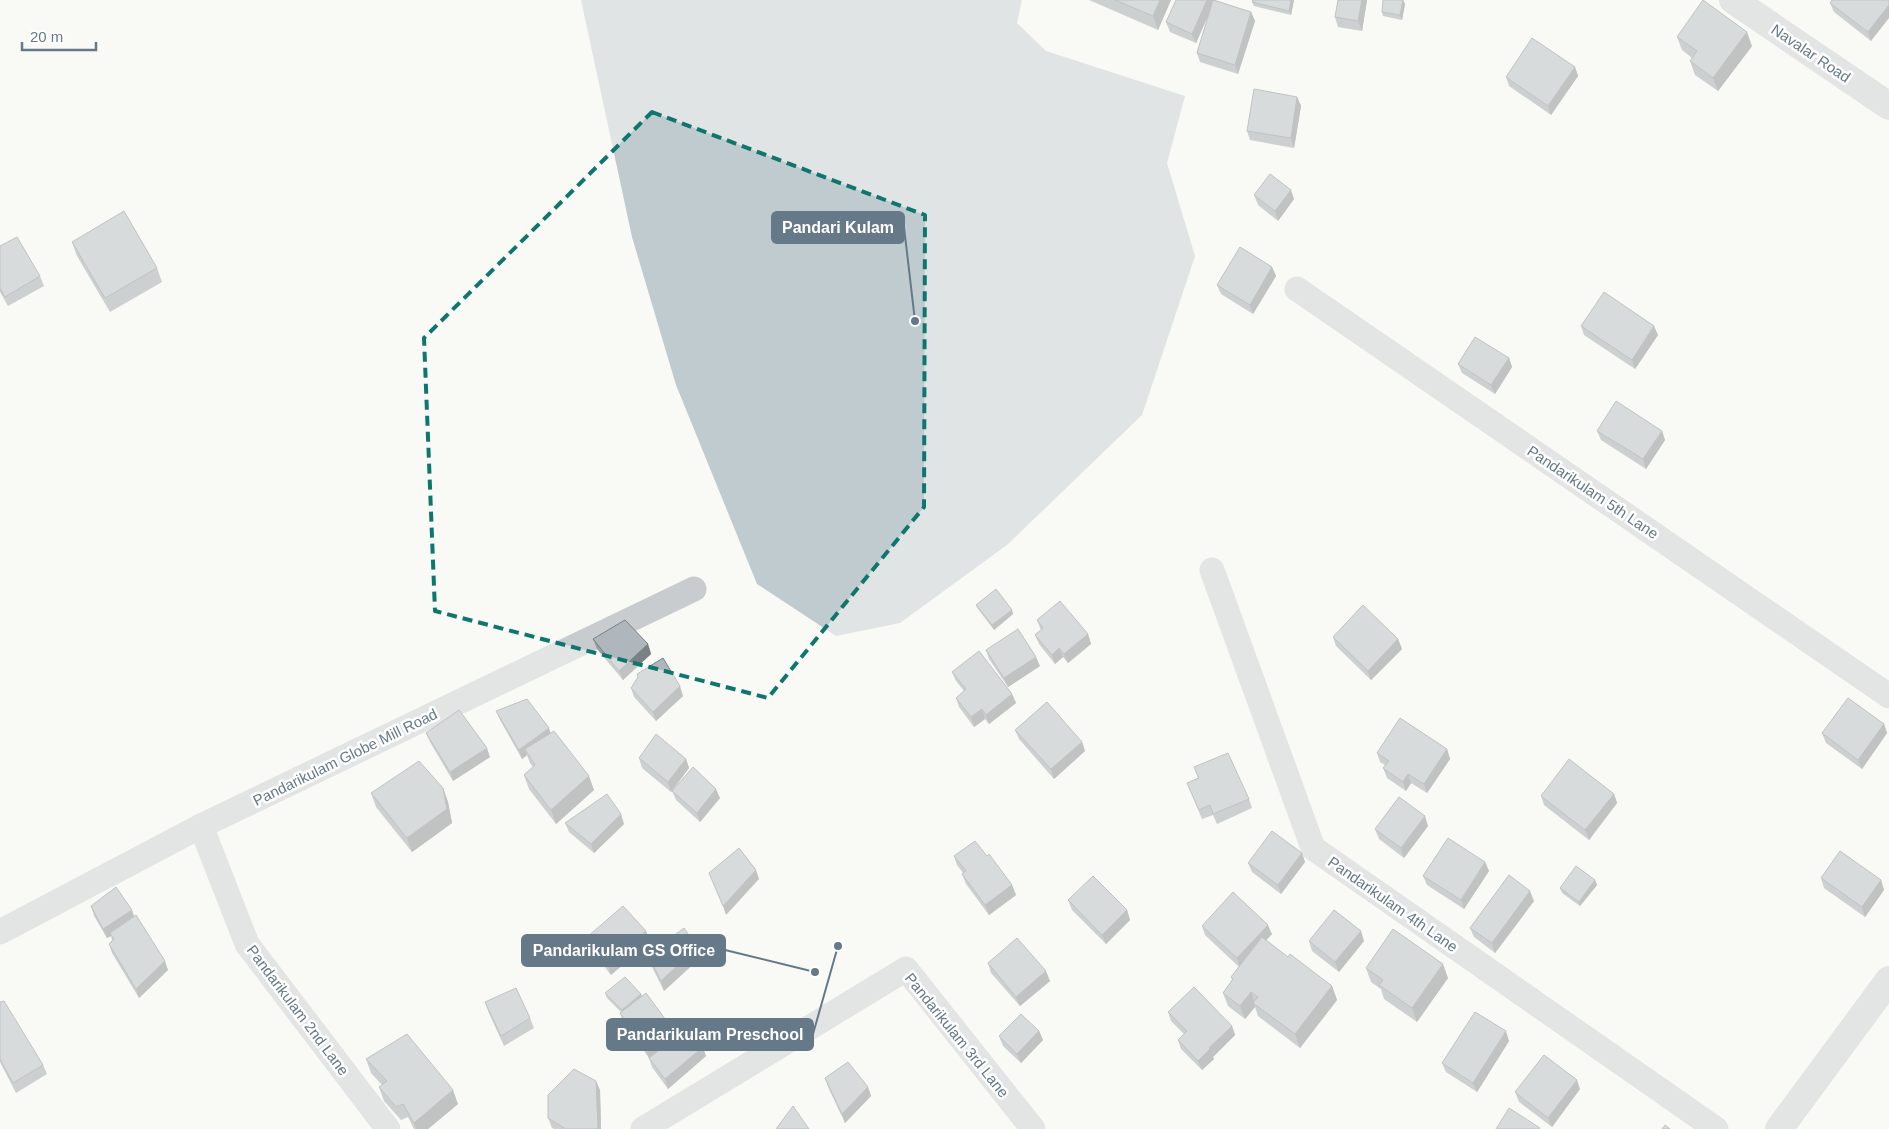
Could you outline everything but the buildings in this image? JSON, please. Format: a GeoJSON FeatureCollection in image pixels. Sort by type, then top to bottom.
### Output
{"type":"FeatureCollection","features":[{"type":"Feature","properties":{"kind":"street","name":"Navalar Road"},"geometry":{"type":"LineString","coordinates":[[1733,0],[1889,106]]}},
{"type":"Feature","properties":{"kind":"street","name":"Pandarikulam 5th Lane"},"geometry":{"type":"LineString","coordinates":[[1297,289],[1889,696]]}},
{"type":"Feature","properties":{"kind":"street","name":"Pandarikulam 4th Lane"},"geometry":{"type":"LineString","coordinates":[[1212,570],[1312,848],[1716,1129]]}},
{"type":"Feature","properties":{"kind":"street","name":"Pandarikulam Globe Mill Road"},"geometry":{"type":"LineString","coordinates":[[0,932],[201,826],[694,589]]}},
{"type":"Feature","properties":{"kind":"street","name":"Pandarikulam 2nd Lane"},"geometry":{"type":"LineString","coordinates":[[201,826],[248,944],[388,1129]]}},
{"type":"Feature","properties":{"kind":"street","name":"Pandarikulam 3rd Lane"},"geometry":{"type":"LineString","coordinates":[[643,1129],[906,969],[1033,1129]]}},
{"type":"Feature","properties":{"kind":"street"},"geometry":{"type":"LineString","coordinates":[[1779,1129],[1889,980]]}},
{"type":"Feature","properties":{"kind":"highlighted area"},"geometry":{"type":"Polygon","coordinates":[[[652,112],[925,215],[924,507],[768,698],[435,611],[424,338],[652,112]]]}},
{"type":"Feature","properties":{"kind":"shaded area"},"geometry":{"type":"Polygon","coordinates":[[[581,0],[1022,0],[1017,23],[1046,51],[1185,96],[1167,163],[1195,256],[1142,415],[1007,545],[900,623],[836,636],[757,584],[676,385],[632,237],[581,0]]]}},
{"type":"Feature","properties":{"kind":"place","name":"Pandari Kulam"},"geometry":{"type":"Point","coordinates":[915,321]}},
{"type":"Feature","properties":{"kind":"place","name":"Pandarikulam Preschool"},"geometry":{"type":"Point","coordinates":[838,946]}},
{"type":"Feature","properties":{"kind":"place","name":"Pandarikulam GS Office"},"geometry":{"type":"Point","coordinates":[815,972]}}]}
